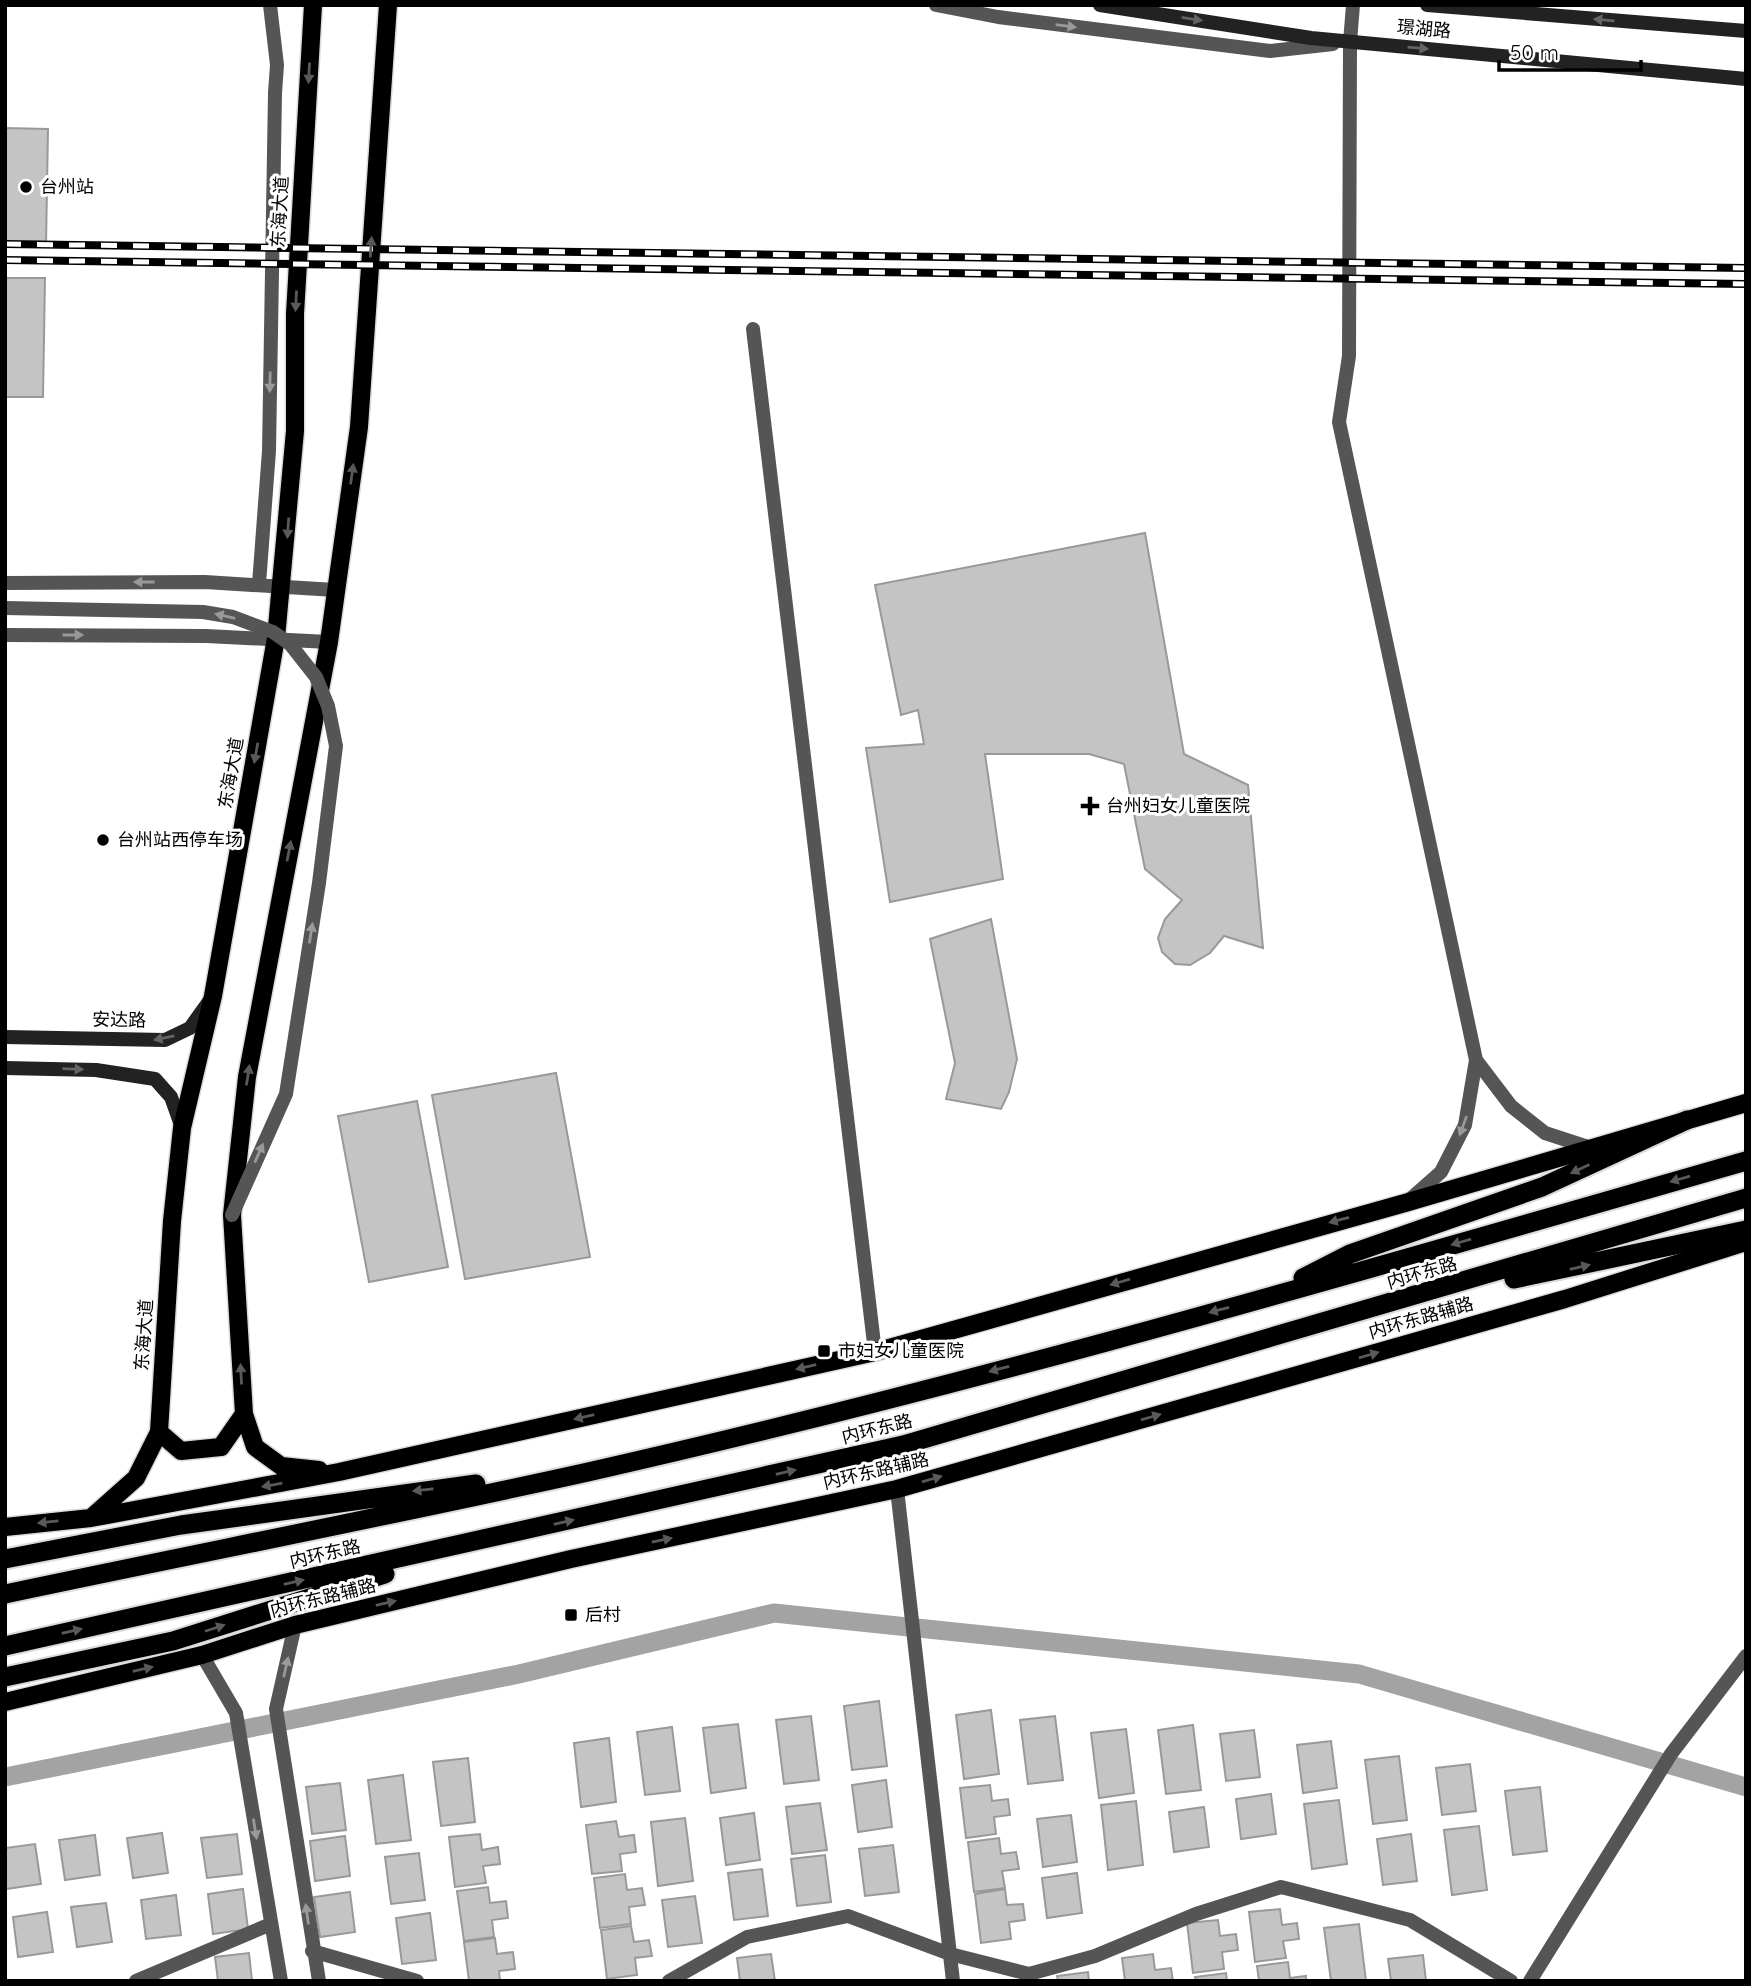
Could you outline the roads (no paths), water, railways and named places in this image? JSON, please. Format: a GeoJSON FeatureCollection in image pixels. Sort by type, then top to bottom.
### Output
{"type":"FeatureCollection","features":[{"type":"Feature","properties":{"kind":"highway"},"geometry":{"type":"LineString","coordinates":[[1267,1298],[1350,1254],[1542,1187],[1687,1120]]}},
{"type":"Feature","properties":{"kind":"highway","name":"内环东路"},"geometry":{"type":"LineString","coordinates":[[5,1594],[589,1472],[885,1399],[1267,1298],[1746,1161]]}},
{"type":"Feature","properties":{"kind":"highway","name":"内环东路"},"geometry":{"type":"LineString","coordinates":[[5,1646],[904,1445],[1440,1290],[1746,1198]]}},
{"type":"Feature","properties":{"kind":"highway"},"geometry":{"type":"LineString","coordinates":[[1440,1290],[1557,1272],[1746,1230]]}},
{"type":"Feature","properties":{"kind":"highway"},"geometry":{"type":"LineString","coordinates":[[5,1559],[181,1525],[412,1491],[589,1472]]}},
{"type":"Feature","properties":{"kind":"highway"},"geometry":{"type":"LineString","coordinates":[[5,1677],[173,1641],[522,1532]]}},
{"type":"Feature","properties":{"kind":"main road","name":"东海大道"},"geometry":{"type":"LineString","coordinates":[[91,1518],[135,1478],[159,1432],[172,1222],[182,1128],[213,996],[276,638],[283,586],[295,431],[295,314],[313,5]]}},
{"type":"Feature","properties":{"kind":"main road"},"geometry":{"type":"LineString","coordinates":[[340,1472],[281,1466],[255,1447],[244,1414],[232,1215],[247,1077],[329,642],[359,427],[388,5]]}},
{"type":"Feature","properties":{"kind":"main road","name":"璟湖路"},"geometry":{"type":"LineString","coordinates":[[1100,5],[1350,42],[1746,79]]}},
{"type":"Feature","properties":{"kind":"main road","name":"璟湖路"},"geometry":{"type":"LineString","coordinates":[[1427,5],[1746,31]]}},
{"type":"Feature","properties":{"kind":"main road","name":"安达路"},"geometry":{"type":"LineString","coordinates":[[5,1037],[165,1040],[190,1028],[213,996]]}},
{"type":"Feature","properties":{"kind":"main road"},"geometry":{"type":"LineString","coordinates":[[5,1068],[96,1070],[155,1079],[171,1097],[182,1128]]}},
{"type":"Feature","properties":{"kind":"main road"},"geometry":{"type":"LineString","coordinates":[[5,1527],[91,1518],[340,1472],[874,1352],[1405,1203],[1588,1147],[1746,1103]]}},
{"type":"Feature","properties":{"kind":"main road","name":"内环东路辅路"},"geometry":{"type":"LineString","coordinates":[[5,1702],[202,1655],[295,1625],[571,1559],[897,1489],[1565,1299],[1746,1242]]}},
{"type":"Feature","properties":{"kind":"main road"},"geometry":{"type":"LineString","coordinates":[[159,1432],[181,1451],[221,1447],[244,1414]]}},
{"type":"Feature","properties":{"kind":"street"},"geometry":{"type":"LineString","coordinates":[[259,584],[269,451],[276,65],[270,5]]}},
{"type":"Feature","properties":{"kind":"street"},"geometry":{"type":"LineString","coordinates":[[936,5],[998,17],[1270,51],[1350,42]]}},
{"type":"Feature","properties":{"kind":"street"},"geometry":{"type":"LineString","coordinates":[[1353,5],[1350,42],[1349,356],[1339,422],[1476,1060],[1465,1125],[1441,1172],[1405,1203]]}},
{"type":"Feature","properties":{"kind":"street"},"geometry":{"type":"LineString","coordinates":[[752,329],[874,1352]]}},
{"type":"Feature","properties":{"kind":"street"},"geometry":{"type":"LineString","coordinates":[[5,583],[259,584],[335,590]]}},
{"type":"Feature","properties":{"kind":"street"},"geometry":{"type":"LineString","coordinates":[[5,608],[203,612],[233,617],[273,632],[290,644],[316,677],[328,706],[336,746],[319,883],[286,1094],[232,1215]]}},
{"type":"Feature","properties":{"kind":"street"},"geometry":{"type":"LineString","coordinates":[[5,635],[276,638],[329,642]]}},
{"type":"Feature","properties":{"kind":"street"},"geometry":{"type":"LineString","coordinates":[[1476,1060],[1511,1106],[1545,1133],[1588,1147]]}},
{"type":"Feature","properties":{"kind":"street"},"geometry":{"type":"LineString","coordinates":[[897,1489],[953,1981]]}},
{"type":"Feature","properties":{"kind":"street"},"geometry":{"type":"LineString","coordinates":[[295,1625],[276,1709],[318,1981]]}},
{"type":"Feature","properties":{"kind":"street"},"geometry":{"type":"LineString","coordinates":[[202,1655],[236,1713],[281,1981]]}},
{"type":"Feature","properties":{"kind":"street"},"geometry":{"type":"LineString","coordinates":[[1530,1981],[1671,1754],[1746,1656]]}},
{"type":"Feature","properties":{"kind":"street"},"geometry":{"type":"LineString","coordinates":[[669,1981],[747,1937],[848,1916],[950,1954],[1028,1973],[1095,1956],[1196,1914],[1281,1887],[1410,1920],[1511,1981]]}},
{"type":"Feature","properties":{"kind":"street"},"geometry":{"type":"LineString","coordinates":[[136,1981],[271,1924]]}},
{"type":"Feature","properties":{"kind":"street"},"geometry":{"type":"LineString","coordinates":[[312,1951],[417,1981]]}},
{"type":"Feature","properties":{"kind":"waterway"},"geometry":{"type":"LineString","coordinates":[[5,1777],[519,1674],[774,1613],[1359,1674],[1746,1787]]}},
{"type":"Feature","properties":{"kind":"railway"},"geometry":{"type":"LineString","coordinates":[[5,244],[1746,268]]}},
{"type":"Feature","properties":{"kind":"railway"},"geometry":{"type":"LineString","coordinates":[[5,260],[1746,284]]}},
{"type":"Feature","properties":{"kind":"place","name":"台州站"},"geometry":{"type":"Point","coordinates":[26,187]}},
{"type":"Feature","properties":{"kind":"place","name":"台州妇女儿童医院"},"geometry":{"type":"Point","coordinates":[1090,806]}},
{"type":"Feature","properties":{"kind":"place","name":"台州站西停车场"},"geometry":{"type":"Point","coordinates":[103,840]}},
{"type":"Feature","properties":{"kind":"place","name":"市妇女儿童医院"},"geometry":{"type":"Point","coordinates":[824,1351]}},
{"type":"Feature","properties":{"kind":"place","name":"后村"},"geometry":{"type":"Point","coordinates":[571,1615]}}]}
